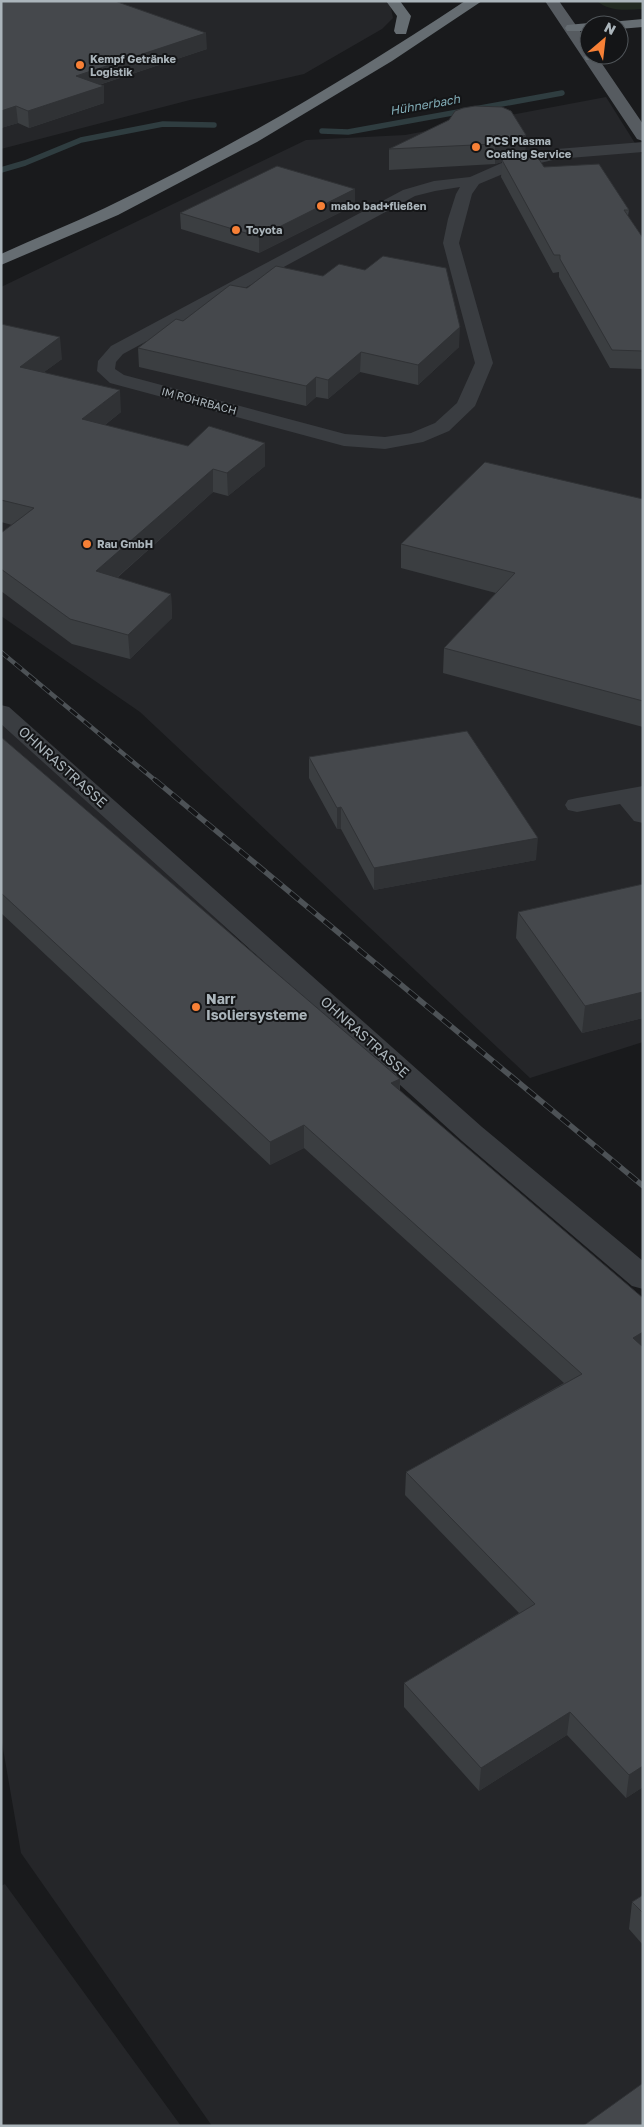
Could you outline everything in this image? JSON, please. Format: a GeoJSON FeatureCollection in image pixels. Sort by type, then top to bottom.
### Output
{"type":"FeatureCollection","features":[{"type":"Feature","properties":{"kind":"highway"},"geometry":{"type":"LineString","coordinates":[[393,1],[404,16],[401,31]]}},
{"type":"Feature","properties":{"kind":"highway"},"geometry":{"type":"LineString","coordinates":[[1,260],[111,211],[278,122],[430,31],[475,1]]}},
{"type":"Feature","properties":{"kind":"highway"},"geometry":{"type":"LineString","coordinates":[[385,41],[416,22]]}},
{"type":"Feature","properties":{"kind":"highway"},"geometry":{"type":"LineString","coordinates":[[629,24],[643,23]]}},
{"type":"Feature","properties":{"kind":"highway"},"geometry":{"type":"LineString","coordinates":[[629,31],[643,29]]}},
{"type":"Feature","properties":{"kind":"highway"},"geometry":{"type":"LineString","coordinates":[[306,90],[322,81]]}},
{"type":"Feature","properties":{"kind":"highway"},"geometry":{"type":"LineString","coordinates":[[59,233],[73,218],[240,127]]}},
{"type":"Feature","properties":{"kind":"main road"},"geometry":{"type":"LineString","coordinates":[[552,1],[579,33]]}},
{"type":"Feature","properties":{"kind":"main road"},"geometry":{"type":"LineString","coordinates":[[597,65],[643,136]]}},
{"type":"Feature","properties":{"kind":"street","name":"IM ROHRBACH"},"geometry":{"type":"LineString","coordinates":[[473,181],[464,194],[451,243],[484,363],[465,406],[442,427],[416,438],[385,443],[344,440],[117,379],[106,370],[107,360],[117,350],[409,193],[434,186],[473,181],[510,165],[556,154],[643,147]]}},
{"type":"Feature","properties":{"kind":"street","name":"OHNRASTRASSE"},"geometry":{"type":"LineString","coordinates":[[1,712],[472,1134],[643,1278]]}},
{"type":"Feature","properties":{"kind":"street"},"geometry":{"type":"LineString","coordinates":[[577,805],[634,795],[643,816]]}},
{"type":"Feature","properties":{"kind":"shaded area"},"geometry":{"type":"Polygon","coordinates":[[[1,1],[387,1],[390,3],[393,18],[382,29],[304,74],[190,100],[1,149],[1,1]]]}},
{"type":"Feature","properties":{"kind":"shaded area"},"geometry":{"type":"Polygon","coordinates":[[[597,1],[643,1],[643,9],[613,9],[597,1]]]}},
{"type":"Feature","properties":{"kind":"shaded area"},"geometry":{"type":"Polygon","coordinates":[[[606,97],[643,156],[643,1042],[530,1078],[140,712],[1,616],[1,287],[306,140],[405,135],[606,97]]]}},
{"type":"Feature","properties":{"kind":"shaded area"},"geometry":{"type":"Polygon","coordinates":[[[1,713],[423,1116],[643,1312],[643,2126],[212,2126],[21,1853],[1,1737],[1,713]]]}},
{"type":"Feature","properties":{"kind":"shaded area"},"geometry":{"type":"Polygon","coordinates":[[[5,1884],[181,2126],[1,2126],[1,1886],[5,1884]]]}},
{"type":"Feature","properties":{"kind":"building","name":"Kempf Getränke Logistik"},"geometry":{"type":"Polygon","coordinates":[[[1,1],[115,1],[206,33],[76,76],[104,86],[28,111],[16,106],[1,111],[1,1]]]}},
{"type":"Feature","properties":{"kind":"building"},"geometry":{"type":"Polygon","coordinates":[[[475,106],[502,107],[511,111],[526,135],[495,144],[389,149],[449,120],[455,111],[475,106]]]}},
{"type":"Feature","properties":{"kind":"building"},"geometry":{"type":"Polygon","coordinates":[[[533,150],[544,167],[599,164],[629,210],[624,210],[643,238],[643,351],[612,350],[560,259],[560,255],[554,255],[502,160],[533,150]]]}},
{"type":"Feature","properties":{"kind":"building"},"geometry":{"type":"Polygon","coordinates":[[[277,166],[355,189],[259,237],[180,213],[277,166]]]}},
{"type":"Feature","properties":{"kind":"building"},"geometry":{"type":"Polygon","coordinates":[[[383,256],[446,268],[460,327],[418,365],[361,352],[328,380],[316,377],[306,386],[138,348],[176,319],[183,321],[230,285],[247,288],[276,266],[323,276],[339,264],[365,270],[383,256]]]}},
{"type":"Feature","properties":{"kind":"building"},"geometry":{"type":"Polygon","coordinates":[[[1,324],[60,337],[20,367],[120,390],[82,419],[188,446],[209,426],[265,443],[227,473],[213,469],[96,571],[171,594],[128,635],[70,619],[1,569],[1,533],[34,508],[1,500],[1,324]]]}},
{"type":"Feature","properties":{"kind":"building"},"geometry":{"type":"Polygon","coordinates":[[[485,462],[643,499],[643,701],[444,648],[515,573],[401,544],[485,462]]]}},
{"type":"Feature","properties":{"kind":"building"},"geometry":{"type":"Polygon","coordinates":[[[467,731],[538,838],[374,868],[341,807],[337,808],[309,757],[467,731]]]}},
{"type":"Feature","properties":{"kind":"building"},"geometry":{"type":"Polygon","coordinates":[[[1,737],[400,1079],[391,1083],[643,1298],[643,1332],[633,1338],[643,1347],[643,1766],[629,1775],[570,1712],[481,1768],[404,1683],[535,1604],[406,1472],[582,1374],[304,1125],[270,1142],[1,893],[1,737]]]}},
{"type":"Feature","properties":{"kind":"building"},"geometry":{"type":"Polygon","coordinates":[[[643,884],[643,992],[585,1006],[518,912],[643,884]]]}},
{"type":"Feature","properties":{"kind":"building"},"geometry":{"type":"Polygon","coordinates":[[[643,1895],[643,1913],[632,1902],[643,1895]]]}},
{"type":"Feature","properties":{"kind":"building"},"geometry":{"type":"Polygon","coordinates":[[[643,2083],[643,2126],[583,2126],[643,2083]]]}},
{"type":"Feature","properties":{"kind":"waterway","name":"Hühnerbach"},"geometry":{"type":"LineString","coordinates":[[322,131],[348,132],[562,93]]}},
{"type":"Feature","properties":{"kind":"waterway","name":"Hühnerbach"},"geometry":{"type":"LineString","coordinates":[[1,170],[25,163],[81,140],[163,124],[214,125]]}},
{"type":"Feature","properties":{"kind":"railway"},"geometry":{"type":"LineString","coordinates":[[1,652],[156,781]]}},
{"type":"Feature","properties":{"kind":"railway"},"geometry":{"type":"LineString","coordinates":[[155,780],[643,1186]]}},
{"type":"Feature","properties":{"kind":"place","name":"Kempf Getränke Logistik"},"geometry":{"type":"Point","coordinates":[80,65]}},
{"type":"Feature","properties":{"kind":"place","name":"PCS Plasma Coating Service"},"geometry":{"type":"Point","coordinates":[476,147]}},
{"type":"Feature","properties":{"kind":"place","name":"mabo bad+fließen"},"geometry":{"type":"Point","coordinates":[321,206]}},
{"type":"Feature","properties":{"kind":"place","name":"Toyota"},"geometry":{"type":"Point","coordinates":[236,230]}},
{"type":"Feature","properties":{"kind":"place","name":"Rau GmbH"},"geometry":{"type":"Point","coordinates":[87,544]}},
{"type":"Feature","properties":{"kind":"place","name":"Narr Isoliersysteme"},"geometry":{"type":"Point","coordinates":[196,1007]}}]}
